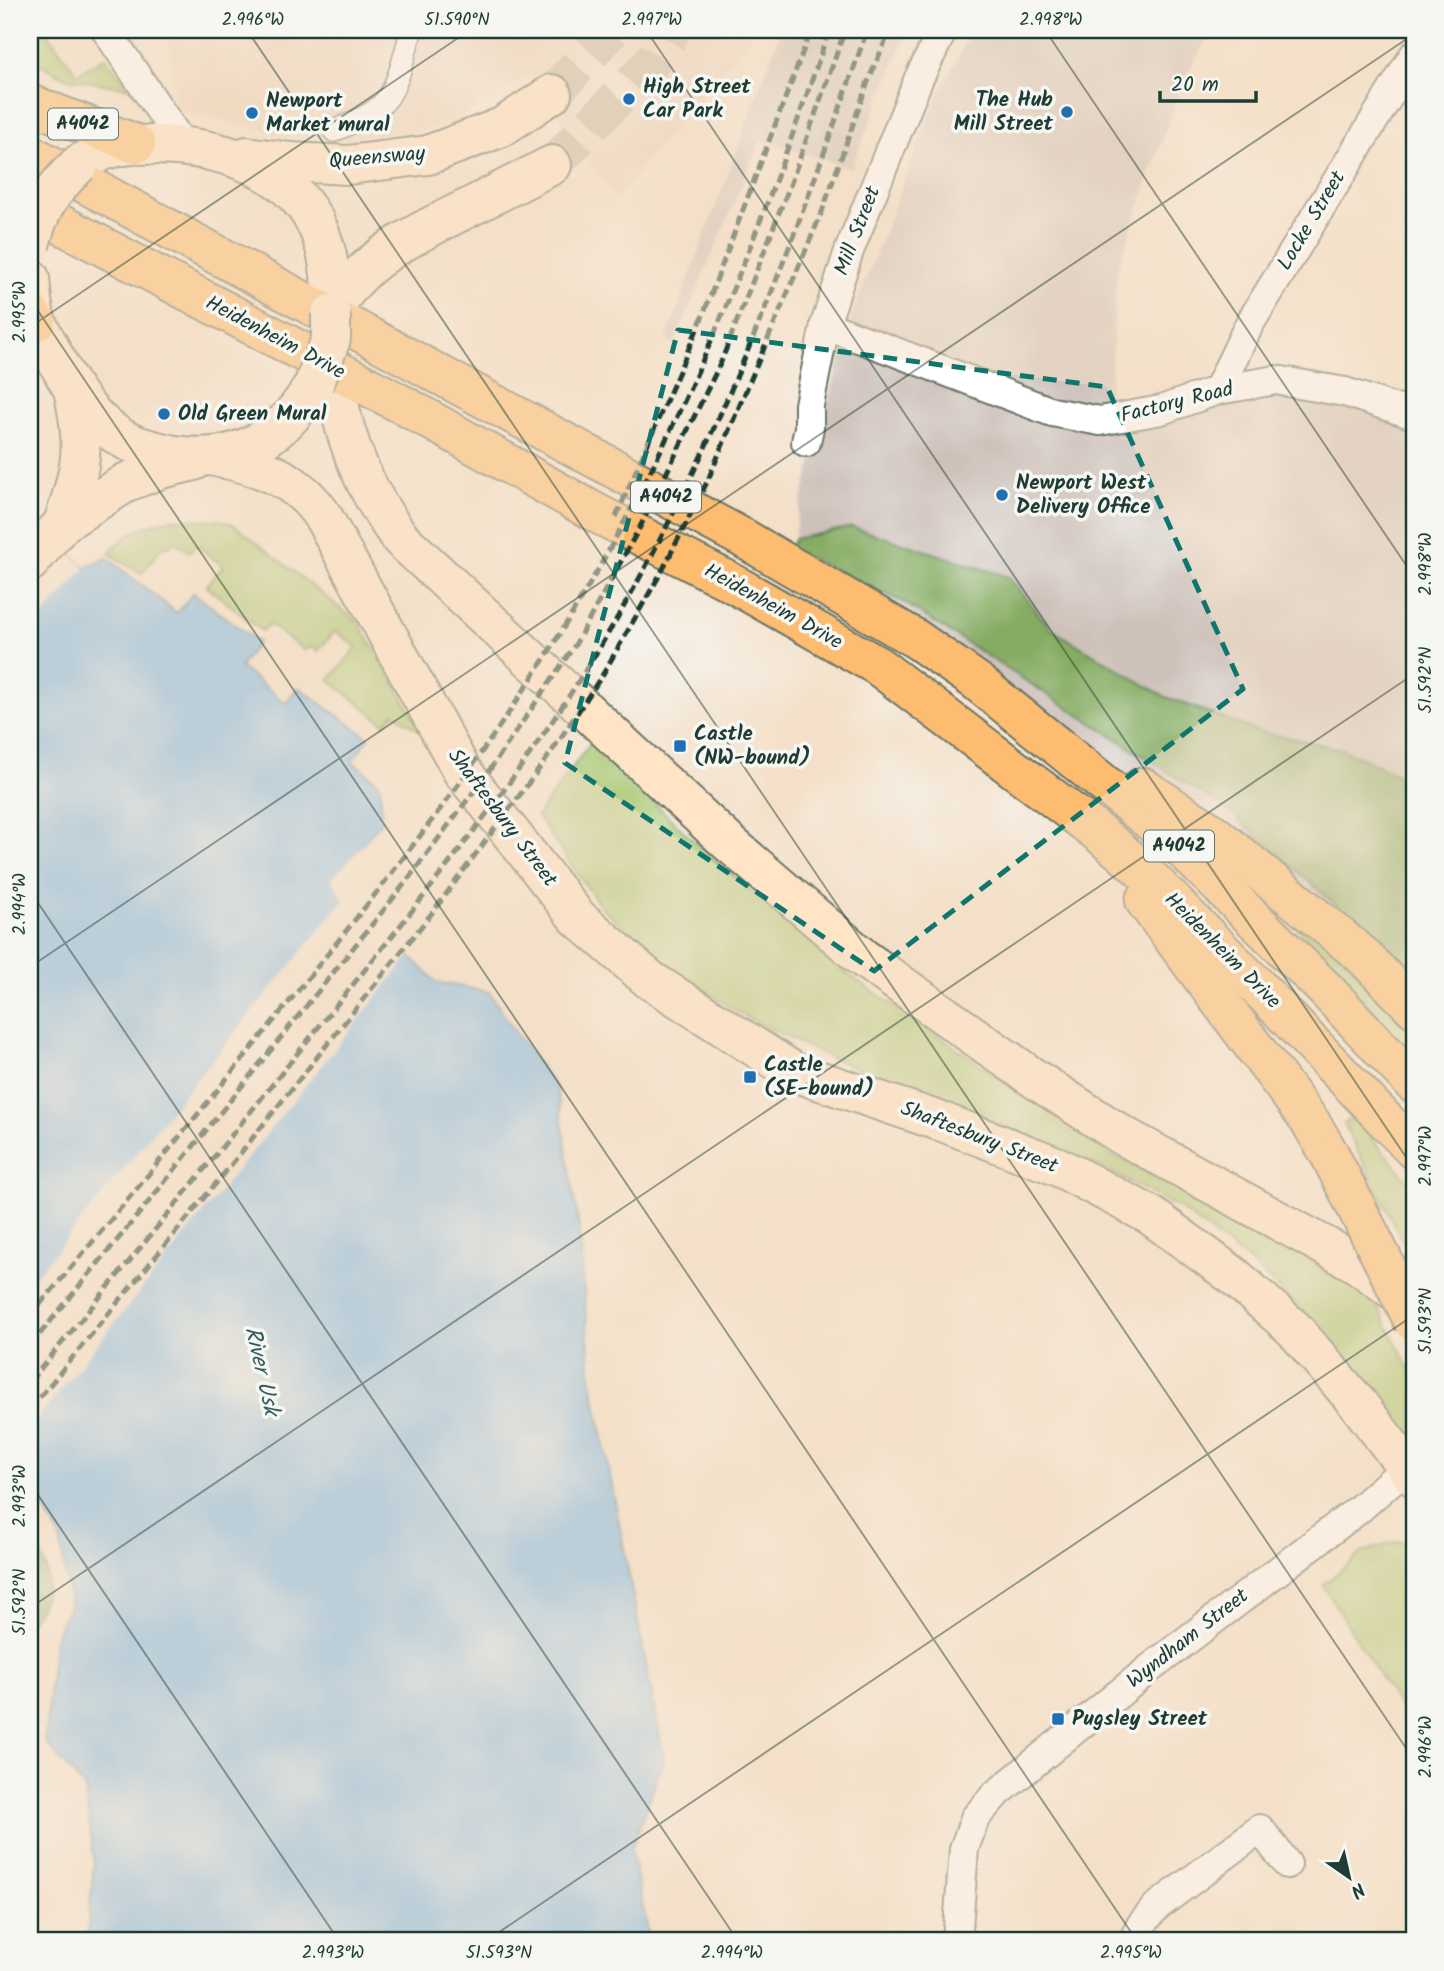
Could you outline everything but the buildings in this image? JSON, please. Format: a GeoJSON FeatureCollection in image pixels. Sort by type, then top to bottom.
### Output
{"type":"FeatureCollection","features":[{"type":"Feature","properties":{"kind":"main road","name":"Queensway"},"geometry":{"type":"LineString","coordinates":[[230,155],[348,165],[428,155],[502,127],[552,94]]}},
{"type":"Feature","properties":{"kind":"main road","name":"A4042"},"geometry":{"type":"LineString","coordinates":[[30,104],[136,144]]}},
{"type":"Feature","properties":{"kind":"main road"},"geometry":{"type":"LineString","coordinates":[[30,246],[38,215],[46,200],[79,164],[104,150],[136,144],[183,145],[230,155],[285,186],[300,199],[323,238],[328,257],[333,312],[326,391],[364,479],[389,523],[408,547],[728,842],[863,958],[1035,1079],[1109,1127],[1356,1263],[1414,1305]]}},
{"type":"Feature","properties":{"kind":"main road","name":"Heidenheim Drive"},"geometry":{"type":"LineString","coordinates":[[30,154],[743,538],[916,639],[975,680],[1169,836],[1326,990],[1414,1084]]}},
{"type":"Feature","properties":{"kind":"main road"},"geometry":{"type":"LineString","coordinates":[[333,312],[364,270],[403,242],[552,165]]}},
{"type":"Feature","properties":{"kind":"main road","name":"Heidenheim Drive"},"geometry":{"type":"LineString","coordinates":[[30,208],[393,400],[598,514],[725,579],[878,666],[1100,833],[1140,868],[1414,1150]]}},
{"type":"Feature","properties":{"kind":"main road"},"geometry":{"type":"LineString","coordinates":[[30,278],[33,317],[72,389],[80,421],[82,444],[76,485],[48,540]]}},
{"type":"Feature","properties":{"kind":"main road","name":"Shaftesbury Street"},"geometry":{"type":"LineString","coordinates":[[72,389],[109,429],[129,442],[177,455],[239,461],[278,475],[308,497],[319,510],[462,771],[577,917],[650,980],[794,1072],[945,1123],[1059,1167],[1150,1215],[1235,1277],[1294,1329],[1359,1405],[1411,1472]]}},
{"type":"Feature","properties":{"kind":"main road"},"geometry":{"type":"LineString","coordinates":[[48,540],[127,482],[161,468],[247,448],[280,428],[326,391]]}},
{"type":"Feature","properties":{"kind":"main road","name":"A4042"},"geometry":{"type":"LineString","coordinates":[[975,680],[1214,834],[1361,954],[1414,1008]]}},
{"type":"Feature","properties":{"kind":"main road","name":"A4042"},"geometry":{"type":"LineString","coordinates":[[1027,778],[1142,897],[1311,1124],[1330,1155],[1414,1322]]}},
{"type":"Feature","properties":{"kind":"street"},"geometry":{"type":"LineString","coordinates":[[106,30],[183,145]]}},
{"type":"Feature","properties":{"kind":"street"},"geometry":{"type":"LineString","coordinates":[[334,131],[364,116],[386,100],[400,71],[412,30]]}},
{"type":"Feature","properties":{"kind":"street","name":"Mill Street"},"geometry":{"type":"LineString","coordinates":[[806,442],[809,405],[825,324],[849,251],[919,78],[943,30]]}},
{"type":"Feature","properties":{"kind":"street","name":"Locke Street"},"geometry":{"type":"LineString","coordinates":[[1218,390],[1250,323],[1414,55]]}},
{"type":"Feature","properties":{"kind":"street","name":"Factory Road"},"geometry":{"type":"LineString","coordinates":[[825,324],[1052,412],[1100,421],[1161,410],[1218,390],[1276,380],[1345,392],[1414,415]]}},
{"type":"Feature","properties":{"kind":"street","name":"Wyndham Street"},"geometry":{"type":"LineString","coordinates":[[957,1941],[964,1849],[975,1818],[995,1795],[1149,1669],[1411,1472]]}},
{"type":"Feature","properties":{"kind":"street"},"geometry":{"type":"LineString","coordinates":[[1133,1941],[1156,1907],[1261,1829],[1287,1864]]}},
{"type":"Feature","properties":{"kind":"highlighted area"},"geometry":{"type":"Polygon","coordinates":[[[678,330],[1107,387],[1243,689],[874,971],[565,763],[678,330]]]}},
{"type":"Feature","properties":{"kind":"shaded area"},"geometry":{"type":"Polygon","coordinates":[[[157,30],[757,30],[615,200],[531,74],[451,124],[361,141],[285,138],[176,109],[170,44],[157,30]]]}},
{"type":"Feature","properties":{"kind":"shaded area"},"geometry":{"type":"Polygon","coordinates":[[[781,30],[908,30],[851,169],[761,140],[674,344],[666,340],[781,30]]]}},
{"type":"Feature","properties":{"kind":"shaded area"},"geometry":{"type":"Polygon","coordinates":[[[972,30],[1212,30],[1183,81],[1117,270],[1110,387],[1100,421],[1276,380],[1414,415],[1414,1008],[975,680],[794,539],[797,519],[852,315],[934,104],[972,30]]]}},
{"type":"Feature","properties":{"kind":"green space"},"geometry":{"type":"Polygon","coordinates":[[[30,30],[45,30],[77,74],[105,57],[129,88],[66,78],[30,59],[30,30]]]}},
{"type":"Feature","properties":{"kind":"green space"},"geometry":{"type":"Polygon","coordinates":[[[172,519],[219,520],[233,524],[359,623],[425,735],[394,713],[385,724],[329,680],[357,647],[335,631],[318,651],[310,647],[305,651],[269,624],[262,631],[206,586],[223,566],[196,545],[189,552],[176,542],[161,549],[141,574],[109,553],[137,530],[172,519]]]}},
{"type":"Feature","properties":{"kind":"green space"},"geometry":{"type":"Polygon","coordinates":[[[852,527],[1009,577],[1051,629],[1166,697],[1257,731],[1342,749],[1399,775],[1414,785],[1414,985],[1338,907],[1228,810],[901,601],[790,549],[794,539],[852,527]]]}},
{"type":"Feature","properties":{"kind":"green space"},"geometry":{"type":"Polygon","coordinates":[[[591,742],[702,849],[849,975],[1111,1154],[1370,1292],[1414,1377],[1414,1442],[1320,1328],[1254,1265],[1179,1208],[1105,1169],[829,1057],[748,1018],[688,981],[601,907],[537,816],[591,742]]]}},
{"type":"Feature","properties":{"kind":"green space"},"geometry":{"type":"Polygon","coordinates":[[[1266,894],[1297,913],[1414,1028],[1414,1055],[1266,894]]]}},
{"type":"Feature","properties":{"kind":"green space"},"geometry":{"type":"Polygon","coordinates":[[[1353,1117],[1414,1187],[1414,1264],[1344,1124],[1353,1117]]]}},
{"type":"Feature","properties":{"kind":"green space"},"geometry":{"type":"Polygon","coordinates":[[[30,1534],[43,1558],[48,1578],[44,1599],[30,1622],[30,1534]]]}},
{"type":"Feature","properties":{"kind":"green space"},"geometry":{"type":"Polygon","coordinates":[[[1398,1541],[1414,1545],[1414,1731],[1323,1585],[1363,1552],[1398,1541]]]}},
{"type":"Feature","properties":{"kind":"water","name":"River Usk"},"geometry":{"type":"Polygon","coordinates":[[[30,514],[85,568],[107,558],[177,613],[193,593],[258,642],[240,667],[286,703],[298,687],[369,738],[352,761],[380,784],[382,823],[333,879],[436,982],[489,992],[557,1089],[579,1228],[591,1376],[664,1759],[631,1850],[650,1941],[87,1941],[94,1862],[85,1788],[45,1742],[54,1639],[70,1604],[60,1538],[30,1479],[30,514]]]}},
{"type":"Feature","properties":{"kind":"pier"},"geometry":{"type":"Polygon","coordinates":[[[30,514],[85,568],[30,631],[30,514]]]}},
{"type":"Feature","properties":{"kind":"pier"},"geometry":{"type":"Polygon","coordinates":[[[385,810],[385,825],[337,879],[412,953],[30,1428],[30,1283],[344,900],[332,879],[382,823],[381,814],[385,810]]]}},
{"type":"Feature","properties":{"kind":"tunnel"},"geometry":{"type":"LineString","coordinates":[[552,94],[612,30]]}},
{"type":"Feature","properties":{"kind":"tunnel"},"geometry":{"type":"LineString","coordinates":[[552,165],[649,66],[673,30]]}},
{"type":"Feature","properties":{"kind":"railway"},"geometry":{"type":"LineString","coordinates":[[616,517],[702,318],[811,30]]}},
{"type":"Feature","properties":{"kind":"railway"},"geometry":{"type":"LineString","coordinates":[[30,1316],[361,912],[472,766],[541,664],[612,544],[684,401],[717,328],[776,179],[829,30]]}},
{"type":"Feature","properties":{"kind":"railway"},"geometry":{"type":"LineString","coordinates":[[30,1346],[399,891],[489,771],[575,645],[641,525],[721,362],[792,180],[845,30]]}},
{"type":"Feature","properties":{"kind":"railway"},"geometry":{"type":"LineString","coordinates":[[30,1381],[412,911],[497,800],[576,686],[646,566],[740,369],[794,235],[867,30]]}},
{"type":"Feature","properties":{"kind":"railway"},"geometry":{"type":"LineString","coordinates":[[30,1409],[231,1165],[432,913],[548,757],[603,674],[662,571],[707,482],[822,212],[869,79],[890,30]]}},
{"type":"Feature","properties":{"kind":"place","name":"High Street Car Park"},"geometry":{"type":"Point","coordinates":[629,99]}},
{"type":"Feature","properties":{"kind":"place","name":"The Hub Mill Street"},"geometry":{"type":"Point","coordinates":[1067,112]}},
{"type":"Feature","properties":{"kind":"place","name":"Newport Market mural"},"geometry":{"type":"Point","coordinates":[252,113]}},
{"type":"Feature","properties":{"kind":"place","name":"Old Green Mural"},"geometry":{"type":"Point","coordinates":[164,414]}},
{"type":"Feature","properties":{"kind":"place","name":"Newport West Delivery Office"},"geometry":{"type":"Point","coordinates":[1002,495]}},
{"type":"Feature","properties":{"kind":"place","name":"Castle (NW-bound)"},"geometry":{"type":"Point","coordinates":[680,746]}},
{"type":"Feature","properties":{"kind":"place","name":"Castle (SE-bound)"},"geometry":{"type":"Point","coordinates":[750,1077]}},
{"type":"Feature","properties":{"kind":"place","name":"Pugsley Street"},"geometry":{"type":"Point","coordinates":[1058,1719]}}]}
